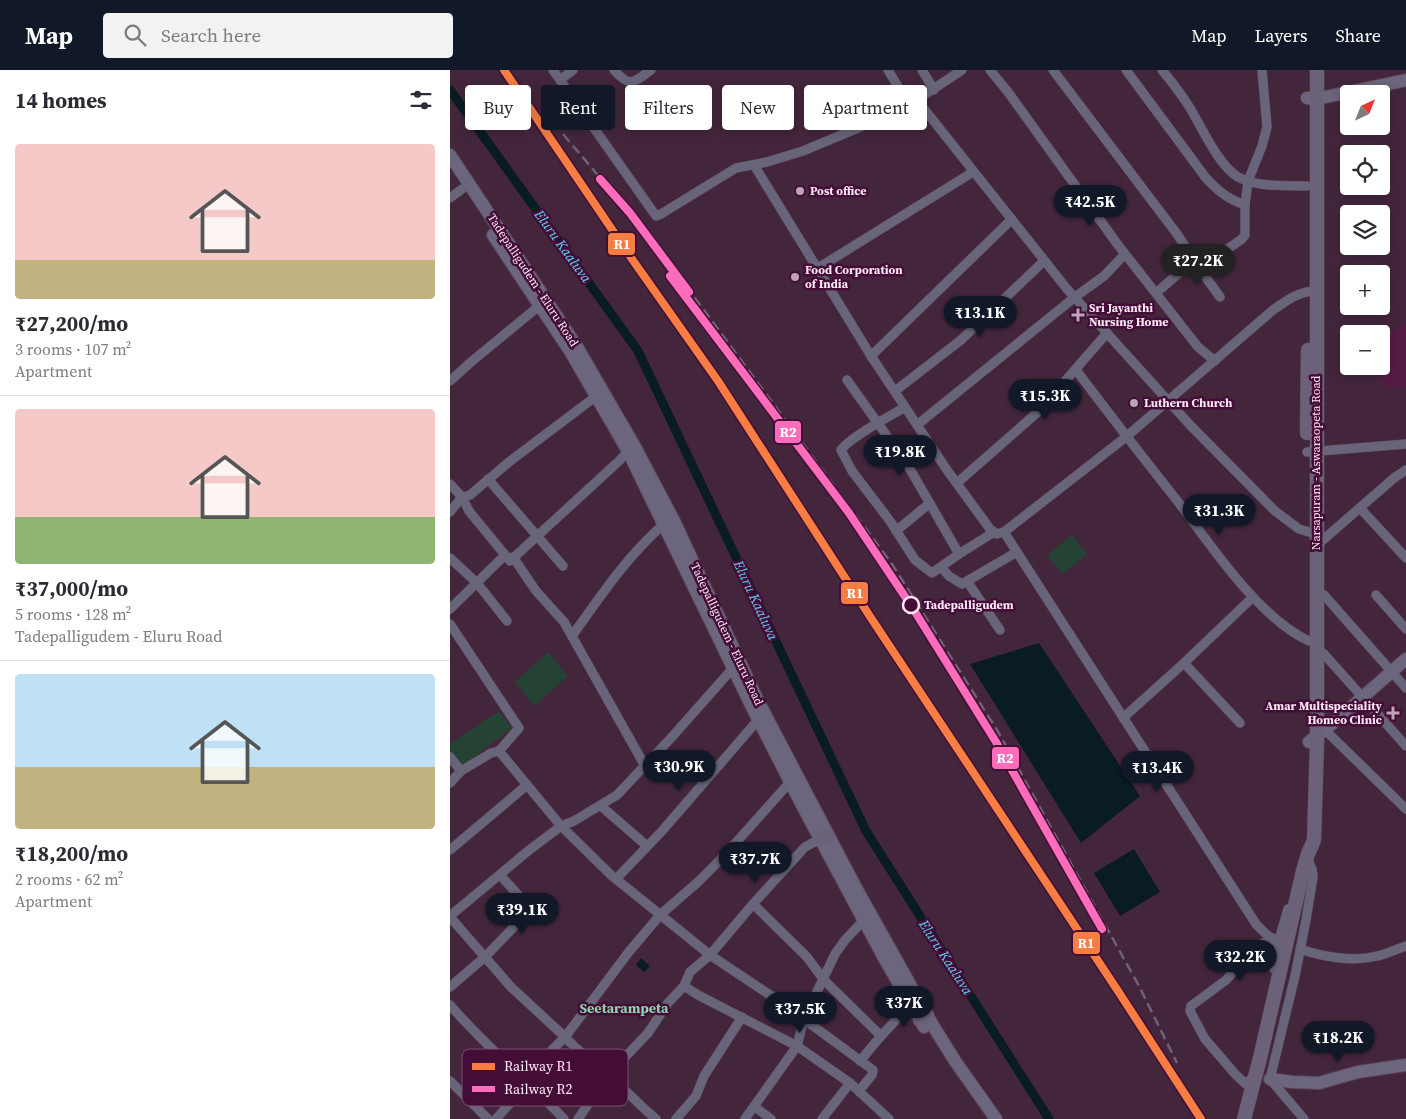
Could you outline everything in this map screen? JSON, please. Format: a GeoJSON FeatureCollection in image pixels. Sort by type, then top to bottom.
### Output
{"type":"FeatureCollection","features":[{"type":"Feature","properties":{"kind":"main road","name":"Narsapuram - Aswaraopeta Road"},"geometry":{"type":"LineString","coordinates":[[1244,1119],[1306,861],[1314,840],[1317,736],[1309,532],[1312,105],[1308,70]]}},
{"type":"Feature","properties":{"kind":"main road","name":"Narsapuram - Aswaraopeta Road"},"geometry":{"type":"LineString","coordinates":[[1311,291],[1307,186],[1312,105],[1317,70]]}},
{"type":"Feature","properties":{"kind":"main road"},"geometry":{"type":"LineString","coordinates":[[1312,105],[1406,80]]}},
{"type":"Feature","properties":{"kind":"main road","name":"Tadepalligudem - Eluru Road"},"geometry":{"type":"LineString","coordinates":[[450,155],[577,347],[635,447],[674,520],[758,701],[864,920],[910,1005],[924,1018],[996,1119]]}},
{"type":"Feature","properties":{"kind":"main road","name":"Tadepalligudem - Eluru Road"},"geometry":{"type":"LineString","coordinates":[[450,170],[538,306],[570,351],[628,451],[790,782],[824,837],[924,1018],[947,1066],[985,1119]]}},
{"type":"Feature","properties":{"kind":"main road","name":"Narsapuram - Aswaraopeta Road"},"geometry":{"type":"LineString","coordinates":[[1311,452],[1316,546],[1313,645]]}},
{"type":"Feature","properties":{"kind":"main road"},"geometry":{"type":"LineString","coordinates":[[1317,736],[1406,659]]}},
{"type":"Feature","properties":{"kind":"main road"},"geometry":{"type":"LineString","coordinates":[[1270,1079],[1319,1083],[1358,1072],[1406,1067]]}},
{"type":"Feature","properties":{"kind":"street"},"geometry":{"type":"LineString","coordinates":[[553,70],[656,216],[736,168],[767,162],[803,151],[853,130]]}},
{"type":"Feature","properties":{"kind":"street"},"geometry":{"type":"LineString","coordinates":[[560,80],[573,70]]}},
{"type":"Feature","properties":{"kind":"street"},"geometry":{"type":"LineString","coordinates":[[614,70],[624,81],[629,83],[635,82],[651,70]]}},
{"type":"Feature","properties":{"kind":"street"},"geometry":{"type":"LineString","coordinates":[[888,70],[897,85]]}},
{"type":"Feature","properties":{"kind":"street"},"geometry":{"type":"LineString","coordinates":[[922,70],[934,90]]}},
{"type":"Feature","properties":{"kind":"street"},"geometry":{"type":"LineString","coordinates":[[927,94],[962,70]]}},
{"type":"Feature","properties":{"kind":"street"},"geometry":{"type":"LineString","coordinates":[[990,70],[1125,254],[1198,347],[1215,361]]}},
{"type":"Feature","properties":{"kind":"street"},"geometry":{"type":"LineString","coordinates":[[1053,70],[1177,234],[1220,297]]}},
{"type":"Feature","properties":{"kind":"street"},"geometry":{"type":"LineString","coordinates":[[1126,70],[1206,178],[1219,192],[1245,205]]}},
{"type":"Feature","properties":{"kind":"street"},"geometry":{"type":"LineString","coordinates":[[1162,70],[1188,106],[1226,169],[1248,181],[1270,185],[1307,186]]}},
{"type":"Feature","properties":{"kind":"street"},"geometry":{"type":"LineString","coordinates":[[1156,293],[1197,264],[1244,237],[1248,181],[1262,146],[1267,127],[1262,70]]}},
{"type":"Feature","properties":{"kind":"street"},"geometry":{"type":"LineString","coordinates":[[927,113],[1044,261],[1107,333],[1203,438],[1275,511],[1299,529],[1309,532]]}},
{"type":"Feature","properties":{"kind":"street"},"geometry":{"type":"LineString","coordinates":[[754,165],[871,356],[957,483],[990,529],[997,534],[1004,532],[1126,437],[1272,310],[1291,298],[1311,291]]}},
{"type":"Feature","properties":{"kind":"street"},"geometry":{"type":"LineString","coordinates":[[818,268],[973,172]]}},
{"type":"Feature","properties":{"kind":"street"},"geometry":{"type":"LineString","coordinates":[[450,198],[462,188]]}},
{"type":"Feature","properties":{"kind":"street"},"geometry":{"type":"LineString","coordinates":[[871,356],[1011,220]]}},
{"type":"Feature","properties":{"kind":"street"},"geometry":{"type":"LineString","coordinates":[[917,425],[1075,297],[1104,276],[1125,254]]}},
{"type":"Feature","properties":{"kind":"street"},"geometry":{"type":"LineString","coordinates":[[895,391],[961,340],[1044,261]]}},
{"type":"Feature","properties":{"kind":"street"},"geometry":{"type":"LineString","coordinates":[[450,381],[538,306]]}},
{"type":"Feature","properties":{"kind":"street"},"geometry":{"type":"LineString","coordinates":[[957,483],[1039,412],[1107,333]]}},
{"type":"Feature","properties":{"kind":"street"},"geometry":{"type":"LineString","coordinates":[[1076,370],[1126,437],[1253,597],[1290,630],[1324,654],[1406,746]]}},
{"type":"Feature","properties":{"kind":"street"},"geometry":{"type":"LineString","coordinates":[[847,380],[907,464],[959,554]]}},
{"type":"Feature","properties":{"kind":"street"},"geometry":{"type":"LineString","coordinates":[[450,512],[462,497],[470,495],[595,397]]}},
{"type":"Feature","properties":{"kind":"street"},"geometry":{"type":"LineString","coordinates":[[905,407],[846,444],[841,450],[852,471],[916,562],[932,573],[994,532]]}},
{"type":"Feature","properties":{"kind":"street"},"geometry":{"type":"LineString","coordinates":[[1311,452],[1406,444]]}},
{"type":"Feature","properties":{"kind":"street"},"geometry":{"type":"LineString","coordinates":[[450,609],[477,583],[536,536],[628,451]]}},
{"type":"Feature","properties":{"kind":"street"},"geometry":{"type":"LineString","coordinates":[[1316,546],[1394,478],[1406,470]]}},
{"type":"Feature","properties":{"kind":"street"},"geometry":{"type":"LineString","coordinates":[[488,479],[563,566]]}},
{"type":"Feature","properties":{"kind":"street"},"geometry":{"type":"LineString","coordinates":[[450,484],[462,497],[469,511],[564,622],[645,766]]}},
{"type":"Feature","properties":{"kind":"street"},"geometry":{"type":"LineString","coordinates":[[896,531],[930,503]]}},
{"type":"Feature","properties":{"kind":"street"},"geometry":{"type":"LineString","coordinates":[[1360,508],[1406,558]]}},
{"type":"Feature","properties":{"kind":"street"},"geometry":{"type":"LineString","coordinates":[[572,636],[622,568],[645,541],[664,524]]}},
{"type":"Feature","properties":{"kind":"street"},"geometry":{"type":"LineString","coordinates":[[1004,532],[1256,924],[1266,935],[1276,940]]}},
{"type":"Feature","properties":{"kind":"street"},"geometry":{"type":"LineString","coordinates":[[941,567],[949,576],[962,584],[1017,552]]}},
{"type":"Feature","properties":{"kind":"street"},"geometry":{"type":"LineString","coordinates":[[450,558],[477,583],[507,621]]}},
{"type":"Feature","properties":{"kind":"street"},"geometry":{"type":"LineString","coordinates":[[968,581],[1000,630]]}},
{"type":"Feature","properties":{"kind":"street"},"geometry":{"type":"LineString","coordinates":[[1315,592],[1324,595],[1406,688]]}},
{"type":"Feature","properties":{"kind":"street"},"geometry":{"type":"LineString","coordinates":[[1376,595],[1406,629]]}},
{"type":"Feature","properties":{"kind":"street"},"geometry":{"type":"LineString","coordinates":[[1123,718],[1253,597]]}},
{"type":"Feature","properties":{"kind":"street"},"geometry":{"type":"LineString","coordinates":[[450,624],[519,728],[499,751],[491,753],[461,771],[450,783]]}},
{"type":"Feature","properties":{"kind":"street"},"geometry":{"type":"LineString","coordinates":[[1184,663],[1240,723]]}},
{"type":"Feature","properties":{"kind":"street"},"geometry":{"type":"LineString","coordinates":[[577,1049],[512,987],[450,917],[561,826],[601,806],[617,795],[733,668]]}},
{"type":"Feature","properties":{"kind":"street"},"geometry":{"type":"LineString","coordinates":[[616,879],[758,720]]}},
{"type":"Feature","properties":{"kind":"street"},"geometry":{"type":"LineString","coordinates":[[1317,736],[1406,809]]}},
{"type":"Feature","properties":{"kind":"street"},"geometry":{"type":"LineString","coordinates":[[499,751],[561,826],[616,879],[710,954],[804,1019],[872,1070],[872,1074],[859,1091]]}},
{"type":"Feature","properties":{"kind":"street"},"geometry":{"type":"LineString","coordinates":[[450,758],[461,771]]}},
{"type":"Feature","properties":{"kind":"street"},"geometry":{"type":"LineString","coordinates":[[555,1049],[566,1037],[628,953],[660,915],[724,856],[790,782]]}},
{"type":"Feature","properties":{"kind":"street"},"geometry":{"type":"LineString","coordinates":[[450,850],[527,785]]}},
{"type":"Feature","properties":{"kind":"street"},"geometry":{"type":"LineString","coordinates":[[601,806],[647,846]]}},
{"type":"Feature","properties":{"kind":"street"},"geometry":{"type":"LineString","coordinates":[[628,1054],[648,1033],[668,1003],[684,986],[690,972],[710,954],[805,847],[824,837]]}},
{"type":"Feature","properties":{"kind":"street"},"geometry":{"type":"LineString","coordinates":[[1276,940],[1263,943],[1242,958],[1236,969],[1226,980],[1191,1006],[1190,1011],[1205,1039],[1248,1086],[1273,977],[1276,940],[1298,873],[1302,864],[1306,861],[1312,868],[1313,877],[1300,949],[1270,1079],[1304,1119]]}},
{"type":"Feature","properties":{"kind":"street"},"geometry":{"type":"LineString","coordinates":[[450,988],[485,957],[531,908],[500,875]]}},
{"type":"Feature","properties":{"kind":"street"},"geometry":{"type":"LineString","coordinates":[[753,904],[806,957],[824,980],[881,1036]]}},
{"type":"Feature","properties":{"kind":"street"},"geometry":{"type":"LineString","coordinates":[[745,1119],[797,1046],[804,1019],[835,954],[864,920]]}},
{"type":"Feature","properties":{"kind":"street"},"geometry":{"type":"LineString","coordinates":[[1300,949],[1320,956],[1356,958],[1376,956],[1406,946]]}},
{"type":"Feature","properties":{"kind":"street"},"geometry":{"type":"LineString","coordinates":[[684,986],[698,996],[797,1046],[850,1083],[889,1119]]}},
{"type":"Feature","properties":{"kind":"street"},"geometry":{"type":"LineString","coordinates":[[860,1061],[910,1005]]}},
{"type":"Feature","properties":{"kind":"street"},"geometry":{"type":"LineString","coordinates":[[451,1008],[491,1049]]}},
{"type":"Feature","properties":{"kind":"street"},"geometry":{"type":"LineString","coordinates":[[676,1119],[696,1096],[704,1076],[742,1017]]}},
{"type":"Feature","properties":{"kind":"street"},"geometry":{"type":"LineString","coordinates":[[450,1081],[462,1093]]}},
{"type":"Feature","properties":{"kind":"street"},"geometry":{"type":"LineString","coordinates":[[822,1119],[850,1083]]}},
{"type":"Feature","properties":{"kind":"street"},"geometry":{"type":"LineString","coordinates":[[628,1095],[656,1119]]}},
{"type":"Feature","properties":{"kind":"street"},"geometry":{"type":"LineString","coordinates":[[475,1106],[488,1119]]}},
{"type":"Feature","properties":{"kind":"street"},"geometry":{"type":"LineString","coordinates":[[496,1119],[506,1106]]}},
{"type":"Feature","properties":{"kind":"street"},"geometry":{"type":"LineString","coordinates":[[551,1106],[564,1119]]}},
{"type":"Feature","properties":{"kind":"street"},"geometry":{"type":"LineString","coordinates":[[578,1119],[587,1106]]}},
{"type":"Feature","properties":{"kind":"street"},"geometry":{"type":"LineString","coordinates":[[755,1106],[771,1119]]}},
{"type":"Feature","properties":{"kind":"shaded area"},"geometry":{"type":"Polygon","coordinates":[[[1406,323],[1406,386],[1388,388],[1377,375],[1390,375],[1390,333],[1406,323]]]}},
{"type":"Feature","properties":{"kind":"green space"},"geometry":{"type":"Polygon","coordinates":[[[1072,535],[1087,554],[1062,574],[1047,555],[1072,535]]]}},
{"type":"Feature","properties":{"kind":"green space"},"geometry":{"type":"Polygon","coordinates":[[[548,652],[568,676],[534,706],[515,682],[548,652]]]}},
{"type":"Feature","properties":{"kind":"green space"},"geometry":{"type":"Polygon","coordinates":[[[499,711],[512,728],[462,766],[450,750],[450,744],[499,711]]]}},
{"type":"Feature","properties":{"kind":"water"},"geometry":{"type":"Polygon","coordinates":[[[1039,643],[1140,796],[1081,843],[970,664],[1039,643]]]}},
{"type":"Feature","properties":{"kind":"water"},"geometry":{"type":"Polygon","coordinates":[[[1134,849],[1160,892],[1120,916],[1094,873],[1134,849]]]}},
{"type":"Feature","properties":{"kind":"water"},"geometry":{"type":"Polygon","coordinates":[[[641,958],[650,966],[644,972],[636,965],[641,958]]]}},
{"type":"Feature","properties":{"kind":"waterway","name":"Eluru Kaaluva"},"geometry":{"type":"LineString","coordinates":[[450,90],[638,351],[866,831],[1049,1119]]}},
{"type":"Feature","properties":{"kind":"railway"},"geometry":{"type":"LineString","coordinates":[[563,134],[630,213],[892,564],[997,730],[1139,986],[1177,1063]]}},
{"type":"Feature","properties":{"kind":"rail line","name":"R1"},"geometry":{"type":"LineString","coordinates":[[504,70],[632,259],[718,381],[871,618],[1201,1119]]}},
{"type":"Feature","properties":{"kind":"rail line","name":"R2"},"geometry":{"type":"LineString","coordinates":[[600,179],[630,213],[689,292]]}},
{"type":"Feature","properties":{"kind":"rail line","name":"R2"},"geometry":{"type":"LineString","coordinates":[[670,276],[849,513],[912,607],[996,742],[1102,929]]}},
{"type":"Feature","properties":{"kind":"place","name":"Post office"},"geometry":{"type":"Point","coordinates":[800,191]}},
{"type":"Feature","properties":{"kind":"place","name":"Food Corporation of India"},"geometry":{"type":"Point","coordinates":[795,277]}},
{"type":"Feature","properties":{"kind":"place","name":"Sri Jayanthi Nursing Home"},"geometry":{"type":"Point","coordinates":[1078,315]}},
{"type":"Feature","properties":{"kind":"place","name":"Luthern Church"},"geometry":{"type":"Point","coordinates":[1134,403]}},
{"type":"Feature","properties":{"kind":"place","name":"Tadepalligudem"},"geometry":{"type":"Point","coordinates":[911,605]}},
{"type":"Feature","properties":{"kind":"place","name":"Amar Multispeciality Homeo Clinic"},"geometry":{"type":"Point","coordinates":[1393,713]}},
{"type":"Feature","properties":{"kind":"district","name":"Seetarampeta"},"geometry":{"type":"Point","coordinates":[624,1008]}}]}
